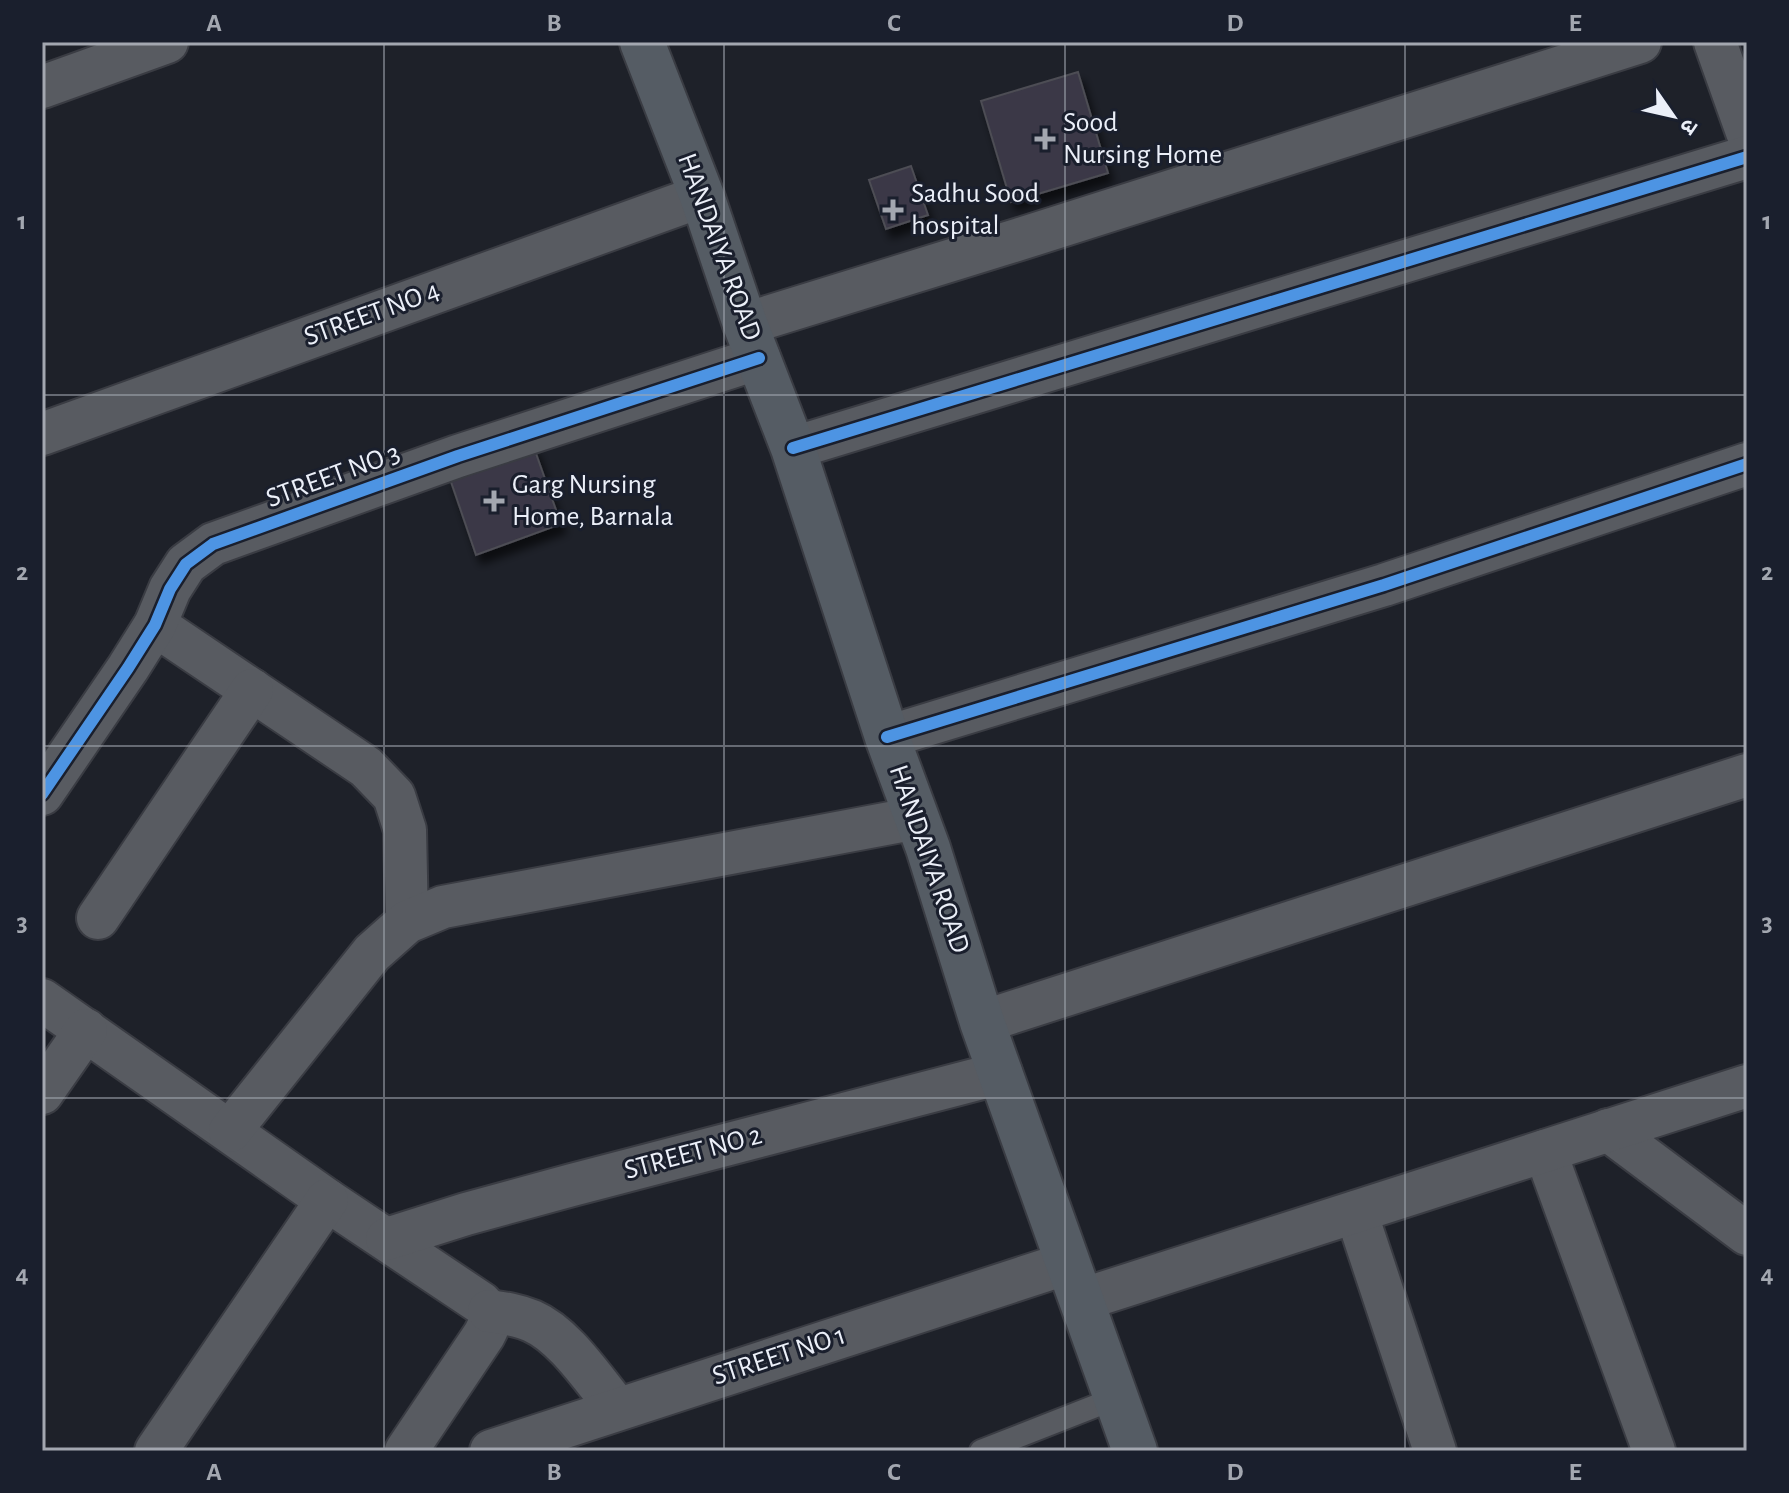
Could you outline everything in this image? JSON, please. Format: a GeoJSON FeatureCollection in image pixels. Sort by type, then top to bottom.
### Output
{"type":"FeatureCollection","features":[{"type":"Feature","properties":{"kind":"main road","name":"HANDAIYA ROAD"},"geometry":{"type":"LineString","coordinates":[[642,42],[702,196],[793,448],[982,1022],[1135,1451]]}},
{"type":"Feature","properties":{"kind":"street"},"geometry":{"type":"LineString","coordinates":[[42,87],[167,42]]}},
{"type":"Feature","properties":{"kind":"street","name":"STREET NO 3"},"geometry":{"type":"LineString","coordinates":[[42,794],[155,625],[170,589],[186,564],[213,544],[458,456],[1020,239],[1640,42]]}},
{"type":"Feature","properties":{"kind":"street"},"geometry":{"type":"LineString","coordinates":[[1715,42],[1738,74],[1747,132]]}},
{"type":"Feature","properties":{"kind":"street"},"geometry":{"type":"LineString","coordinates":[[793,448],[1747,157]]}},
{"type":"Feature","properties":{"kind":"street","name":"STREET NO 4"},"geometry":{"type":"LineString","coordinates":[[42,434],[702,196]]}},
{"type":"Feature","properties":{"kind":"street"},"geometry":{"type":"LineString","coordinates":[[887,737],[1384,585],[1747,464]]}},
{"type":"Feature","properties":{"kind":"street"},"geometry":{"type":"LineString","coordinates":[[155,625],[366,767],[394,796],[405,830],[407,922]]}},
{"type":"Feature","properties":{"kind":"street"},"geometry":{"type":"LineString","coordinates":[[98,918],[252,690]]}},
{"type":"Feature","properties":{"kind":"street"},"geometry":{"type":"LineString","coordinates":[[982,1022],[1747,775]]}},
{"type":"Feature","properties":{"kind":"street"},"geometry":{"type":"LineString","coordinates":[[230,1131],[372,953],[407,922],[443,907],[917,818]]}},
{"type":"Feature","properties":{"kind":"street"},"geometry":{"type":"LineString","coordinates":[[42,1000],[489,1311],[491,1319],[484,1335],[406,1451]]}},
{"type":"Feature","properties":{"kind":"street"},"geometry":{"type":"LineString","coordinates":[[42,1093],[86,1030]]}},
{"type":"Feature","properties":{"kind":"street","name":"STREET NO 2"},"geometry":{"type":"LineString","coordinates":[[387,1239],[542,1193],[1001,1073]]}},
{"type":"Feature","properties":{"kind":"street","name":"STREET NO 1"},"geometry":{"type":"LineString","coordinates":[[491,1451],[618,1409],[1074,1281],[1356,1212],[1747,1086]]}},
{"type":"Feature","properties":{"kind":"street"},"geometry":{"type":"LineString","coordinates":[[1608,1130],[1747,1234]]}},
{"type":"Feature","properties":{"kind":"street"},"geometry":{"type":"LineString","coordinates":[[1545,1151],[1654,1451]]}},
{"type":"Feature","properties":{"kind":"street"},"geometry":{"type":"LineString","coordinates":[[156,1451],[327,1200]]}},
{"type":"Feature","properties":{"kind":"street"},"geometry":{"type":"LineString","coordinates":[[1356,1212],[1435,1451]]}},
{"type":"Feature","properties":{"kind":"street"},"geometry":{"type":"LineString","coordinates":[[489,1311],[513,1314],[550,1331],[618,1409]]}},
{"type":"Feature","properties":{"kind":"lane"},"geometry":{"type":"LineString","coordinates":[[981,1451],[1116,1398]]}},
{"type":"Feature","properties":{"kind":"building"},"geometry":{"type":"Polygon","coordinates":[[[1078,72],[1108,173],[1011,202],[981,101],[1078,72]]]}},
{"type":"Feature","properties":{"kind":"building"},"geometry":{"type":"Polygon","coordinates":[[[911,166],[928,215],[886,229],[869,180],[911,166]]]}},
{"type":"Feature","properties":{"kind":"building"},"geometry":{"type":"Polygon","coordinates":[[[533,445],[561,524],[476,555],[449,476],[533,445]]]}},
{"type":"Feature","properties":{"kind":"cycle path"},"geometry":{"type":"LineString","coordinates":[[793,448],[1747,157]]}},
{"type":"Feature","properties":{"kind":"cycle path"},"geometry":{"type":"LineString","coordinates":[[42,794],[155,625],[170,589],[186,564],[213,544],[458,456],[759,358]]}},
{"type":"Feature","properties":{"kind":"cycle path"},"geometry":{"type":"LineString","coordinates":[[887,737],[1384,585],[1747,464]]}},
{"type":"Feature","properties":{"kind":"place","name":"Sood Nursing Home"},"geometry":{"type":"Point","coordinates":[1045,139]}},
{"type":"Feature","properties":{"kind":"place","name":"Sadhu Sood hospital"},"geometry":{"type":"Point","coordinates":[893,210]}},
{"type":"Feature","properties":{"kind":"place","name":"Garg Nursing Home, Barnala"},"geometry":{"type":"Point","coordinates":[494,501]}}]}
